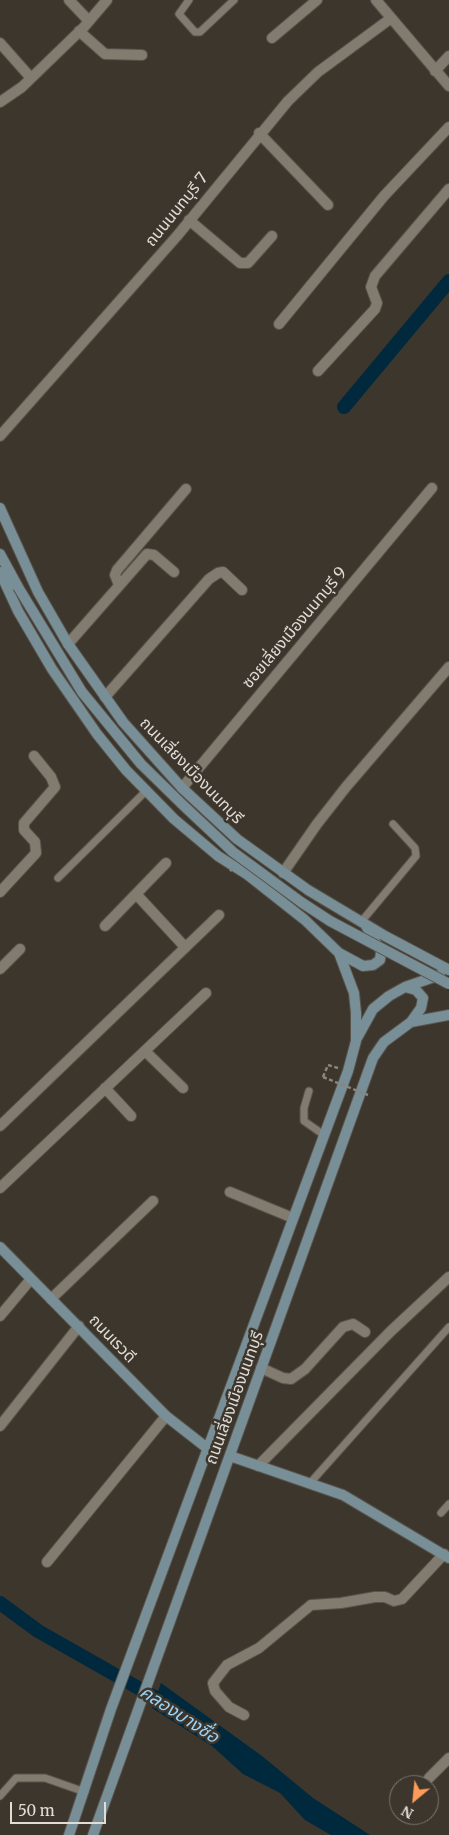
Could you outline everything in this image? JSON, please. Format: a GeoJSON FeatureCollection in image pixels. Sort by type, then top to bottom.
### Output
{"type":"FeatureCollection","features":[{"type":"Feature","properties":{"kind":"main road","name":"ถนนเลี่ยงเมืองนนทบุรี"},"geometry":{"type":"LineString","coordinates":[[0,508],[38,592],[68,644],[128,728],[182,788],[237,839],[283,873],[363,923],[449,971]]}},
{"type":"Feature","properties":{"kind":"main road"},"geometry":{"type":"LineString","coordinates":[[0,554],[82,692],[141,764],[184,806],[233,852],[301,902],[330,921],[449,984]]}},
{"type":"Feature","properties":{"kind":"main road","name":"ถนนเลี่ยงเมืองนนทบุรี"},"geometry":{"type":"LineString","coordinates":[[0,572],[18,611],[71,698],[126,770],[174,819],[218,856],[248,875],[304,920],[339,953],[354,993],[356,1041]]}},
{"type":"Feature","properties":{"kind":"main road"},"geometry":{"type":"LineString","coordinates":[[339,953],[363,966],[373,965],[380,960],[381,951],[363,923]]}},
{"type":"Feature","properties":{"kind":"main road","name":"ถนนเลี่ยงเมืองนนทบุรี"},"geometry":{"type":"LineString","coordinates":[[69,1835],[85,1792],[111,1709],[348,1070],[356,1041],[373,1009],[389,996],[405,987],[449,971]]}},
{"type":"Feature","properties":{"kind":"main road"},"geometry":{"type":"LineString","coordinates":[[405,987],[416,990],[423,998],[421,1008],[411,1022]]}},
{"type":"Feature","properties":{"kind":"main road","name":"ถนนเลี่ยงเมืองนนทบุรี"},"geometry":{"type":"LineString","coordinates":[[93,1835],[373,1058],[384,1042],[411,1022],[449,1015]]}},
{"type":"Feature","properties":{"kind":"main road","name":"ถนนเรวดี"},"geometry":{"type":"LineString","coordinates":[[0,1247],[166,1416],[208,1448]]}},
{"type":"Feature","properties":{"kind":"main road"},"geometry":{"type":"LineString","coordinates":[[230,1456],[311,1482],[362,1505],[447,1556]]}},
{"type":"Feature","properties":{"kind":"street"},"geometry":{"type":"LineString","coordinates":[[70,0],[89,21]]}},
{"type":"Feature","properties":{"kind":"street"},"geometry":{"type":"LineString","coordinates":[[0,102],[15,93],[31,78],[89,21],[107,0]]}},
{"type":"Feature","properties":{"kind":"street"},"geometry":{"type":"LineString","coordinates":[[272,38],[317,0]]}},
{"type":"Feature","properties":{"kind":"street"},"geometry":{"type":"LineString","coordinates":[[376,0],[390,19],[449,86]]}},
{"type":"Feature","properties":{"kind":"street","name":"ถนนนนทบุรี 7"},"geometry":{"type":"LineString","coordinates":[[0,436],[190,220],[259,133],[314,76],[390,19]]}},
{"type":"Feature","properties":{"kind":"street"},"geometry":{"type":"LineString","coordinates":[[79,31],[105,54],[142,55]]}},
{"type":"Feature","properties":{"kind":"street"},"geometry":{"type":"LineString","coordinates":[[0,43],[31,78]]}},
{"type":"Feature","properties":{"kind":"street"},"geometry":{"type":"LineString","coordinates":[[435,71],[449,56]]}},
{"type":"Feature","properties":{"kind":"street"},"geometry":{"type":"LineString","coordinates":[[279,324],[384,196],[449,127]]}},
{"type":"Feature","properties":{"kind":"street"},"geometry":{"type":"LineString","coordinates":[[259,133],[328,205]]}},
{"type":"Feature","properties":{"kind":"street"},"geometry":{"type":"LineString","coordinates":[[318,371],[375,309],[377,304],[371,287],[375,276],[449,189]]}},
{"type":"Feature","properties":{"kind":"street"},"geometry":{"type":"LineString","coordinates":[[190,220],[240,263],[248,263],[272,236]]}},
{"type":"Feature","properties":{"kind":"street","name":"ซอยเลี่ยงเมืองนนทบุรี 9"},"geometry":{"type":"LineString","coordinates":[[182,788],[432,488]]}},
{"type":"Feature","properties":{"kind":"street"},"geometry":{"type":"LineString","coordinates":[[119,585],[115,576],[117,570],[186,489]]}},
{"type":"Feature","properties":{"kind":"street"},"geometry":{"type":"LineString","coordinates":[[68,644],[146,554],[150,553],[174,572]]}},
{"type":"Feature","properties":{"kind":"street"},"geometry":{"type":"LineString","coordinates":[[105,697],[209,579],[218,572],[224,572],[242,590]]}},
{"type":"Feature","properties":{"kind":"street"},"geometry":{"type":"LineString","coordinates":[[283,873],[316,824],[449,667]]}},
{"type":"Feature","properties":{"kind":"street"},"geometry":{"type":"LineString","coordinates":[[0,892],[36,853],[35,842],[24,830],[24,824],[53,792],[55,787],[51,777],[34,756]]}},
{"type":"Feature","properties":{"kind":"street"},"geometry":{"type":"LineString","coordinates":[[105,926],[166,863]]}},
{"type":"Feature","properties":{"kind":"street"},"geometry":{"type":"LineString","coordinates":[[136,894],[185,947]]}},
{"type":"Feature","properties":{"kind":"street"},"geometry":{"type":"LineString","coordinates":[[0,1126],[219,914]]}},
{"type":"Feature","properties":{"kind":"street"},"geometry":{"type":"LineString","coordinates":[[0,969],[20,949]]}},
{"type":"Feature","properties":{"kind":"street"},"geometry":{"type":"LineString","coordinates":[[0,1188],[206,993]]}},
{"type":"Feature","properties":{"kind":"street"},"geometry":{"type":"LineString","coordinates":[[145,1051],[183,1088]]}},
{"type":"Feature","properties":{"kind":"street"},"geometry":{"type":"LineString","coordinates":[[106,1088],[132,1116]]}},
{"type":"Feature","properties":{"kind":"street"},"geometry":{"type":"LineString","coordinates":[[230,1192],[293,1218]]}},
{"type":"Feature","properties":{"kind":"street"},"geometry":{"type":"LineString","coordinates":[[51,1299],[153,1201]]}},
{"type":"Feature","properties":{"kind":"street"},"geometry":{"type":"LineString","coordinates":[[258,1466],[391,1331],[449,1277]]}},
{"type":"Feature","properties":{"kind":"street"},"geometry":{"type":"LineString","coordinates":[[0,1316],[31,1279]]}},
{"type":"Feature","properties":{"kind":"street"},"geometry":{"type":"LineString","coordinates":[[262,1368],[283,1378],[291,1379],[305,1369],[343,1327],[353,1324],[365,1332]]}},
{"type":"Feature","properties":{"kind":"street"},"geometry":{"type":"LineString","coordinates":[[0,1426],[79,1326]]}},
{"type":"Feature","properties":{"kind":"street"},"geometry":{"type":"LineString","coordinates":[[47,1562],[166,1416]]}},
{"type":"Feature","properties":{"kind":"street"},"geometry":{"type":"LineString","coordinates":[[244,1715],[230,1707],[215,1691],[213,1683],[227,1665],[259,1648],[311,1605],[341,1603],[375,1597],[385,1597],[394,1601],[402,1599],[447,1556]]}},
{"type":"Feature","properties":{"kind":"street"},"geometry":{"type":"LineString","coordinates":[[432,1775],[449,1758]]}},
{"type":"Feature","properties":{"kind":"lane"},"geometry":{"type":"LineString","coordinates":[[189,0],[179,14],[195,32],[200,32],[234,0]]}},
{"type":"Feature","properties":{"kind":"lane"},"geometry":{"type":"LineString","coordinates":[[58,878],[146,790]]}},
{"type":"Feature","properties":{"kind":"lane"},"geometry":{"type":"LineString","coordinates":[[363,923],[416,856],[415,848],[393,824]]}},
{"type":"Feature","properties":{"kind":"lane"},"geometry":{"type":"LineString","coordinates":[[309,1091],[304,1108],[304,1121],[324,1135]]}},
{"type":"Feature","properties":{"kind":"lane"},"geometry":{"type":"LineString","coordinates":[[311,1482],[449,1327]]}},
{"type":"Feature","properties":{"kind":"lane"},"geometry":{"type":"LineString","coordinates":[[441,1513],[449,1504]]}},
{"type":"Feature","properties":{"kind":"lane"},"geometry":{"type":"LineString","coordinates":[[0,1796],[16,1778],[44,1778],[85,1792]]}},
{"type":"Feature","properties":{"kind":"path"},"geometry":{"type":"LineString","coordinates":[[328,1065],[323,1077],[368,1095]]}},
{"type":"Feature","properties":{"kind":"water"},"geometry":{"type":"Polygon","coordinates":[[[161,1683],[262,1756],[313,1798],[370,1835],[331,1835],[305,1820],[280,1793],[243,1774],[212,1746],[152,1708],[161,1683]]]}},
{"type":"Feature","properties":{"kind":"waterway"},"geometry":{"type":"LineString","coordinates":[[344,407],[449,281]]}},
{"type":"Feature","properties":{"kind":"waterway","name":"คลองบางซื่อ"},"geometry":{"type":"LineString","coordinates":[[0,1603],[38,1631],[172,1707]]}}]}
